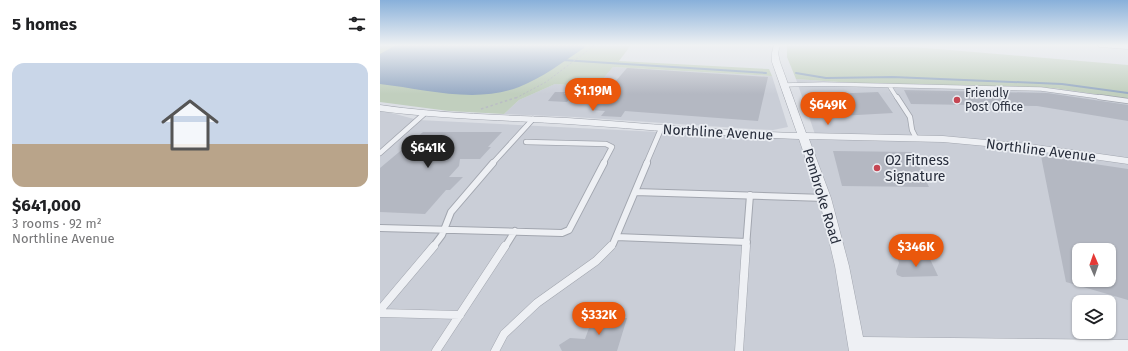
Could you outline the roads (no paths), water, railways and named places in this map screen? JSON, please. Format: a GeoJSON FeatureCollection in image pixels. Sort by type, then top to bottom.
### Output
{"type":"FeatureCollection","features":[{"type":"Feature","properties":{"kind":"street","name":"Pembroke Road"},"geometry":{"type":"LineString","coordinates":[[776,61],[825,198],[842,266],[856,348]]}},
{"type":"Feature","properties":{"kind":"street","name":"Northline Avenue"},"geometry":{"type":"LineString","coordinates":[[380,108],[424,114],[534,119],[803,136],[916,138],[1025,146],[1128,161]]}},
{"type":"Feature","properties":{"kind":"street"},"geometry":{"type":"LineString","coordinates":[[856,348],[1128,348]]}},
{"type":"Feature","properties":{"kind":"lane"},"geometry":{"type":"LineString","coordinates":[[784,86],[823,84],[890,87],[1041,89],[1128,101]]}},
{"type":"Feature","properties":{"kind":"lane"},"geometry":{"type":"LineString","coordinates":[[890,87],[910,117],[912,130],[916,138]]}},
{"type":"Feature","properties":{"kind":"lane"},"geometry":{"type":"LineString","coordinates":[[380,153],[424,114]]}},
{"type":"Feature","properties":{"kind":"lane"},"geometry":{"type":"LineString","coordinates":[[380,311],[433,247],[444,229],[446,220],[454,208],[494,161],[512,144],[534,119]]}},
{"type":"Feature","properties":{"kind":"lane"},"geometry":{"type":"LineString","coordinates":[[495,351],[504,334],[537,303],[596,261],[614,244],[661,128]]}},
{"type":"Feature","properties":{"kind":"lane"},"geometry":{"type":"LineString","coordinates":[[380,228],[562,233],[569,230],[612,147],[606,144],[526,142]]}},
{"type":"Feature","properties":{"kind":"lane"},"geometry":{"type":"LineString","coordinates":[[635,192],[825,198]]}},
{"type":"Feature","properties":{"kind":"lane"},"geometry":{"type":"LineString","coordinates":[[739,351],[750,196]]}},
{"type":"Feature","properties":{"kind":"lane"},"geometry":{"type":"LineString","coordinates":[[436,351],[515,232]]}},
{"type":"Feature","properties":{"kind":"lane"},"geometry":{"type":"LineString","coordinates":[[616,237],[747,242]]}},
{"type":"Feature","properties":{"kind":"lane"},"geometry":{"type":"LineString","coordinates":[[380,311],[460,315]]}},
{"type":"Feature","properties":{"kind":"water"},"geometry":{"type":"Polygon","coordinates":[[[380,61],[564,61],[536,79],[519,87],[502,92],[468,95],[450,94],[380,84],[380,61]]]}},
{"type":"Feature","properties":{"kind":"waterway"},"geometry":{"type":"LineString","coordinates":[[584,61],[766,73]]}},
{"type":"Feature","properties":{"kind":"waterway"},"geometry":{"type":"LineString","coordinates":[[796,73],[826,78],[893,77],[1062,84],[1128,93]]}},
{"type":"Feature","properties":{"kind":"place","name":"Friendly Post Office"},"geometry":{"type":"Point","coordinates":[957,100]}},
{"type":"Feature","properties":{"kind":"place","name":"O2 Fitness Signature"},"geometry":{"type":"Point","coordinates":[877,168]}}]}
